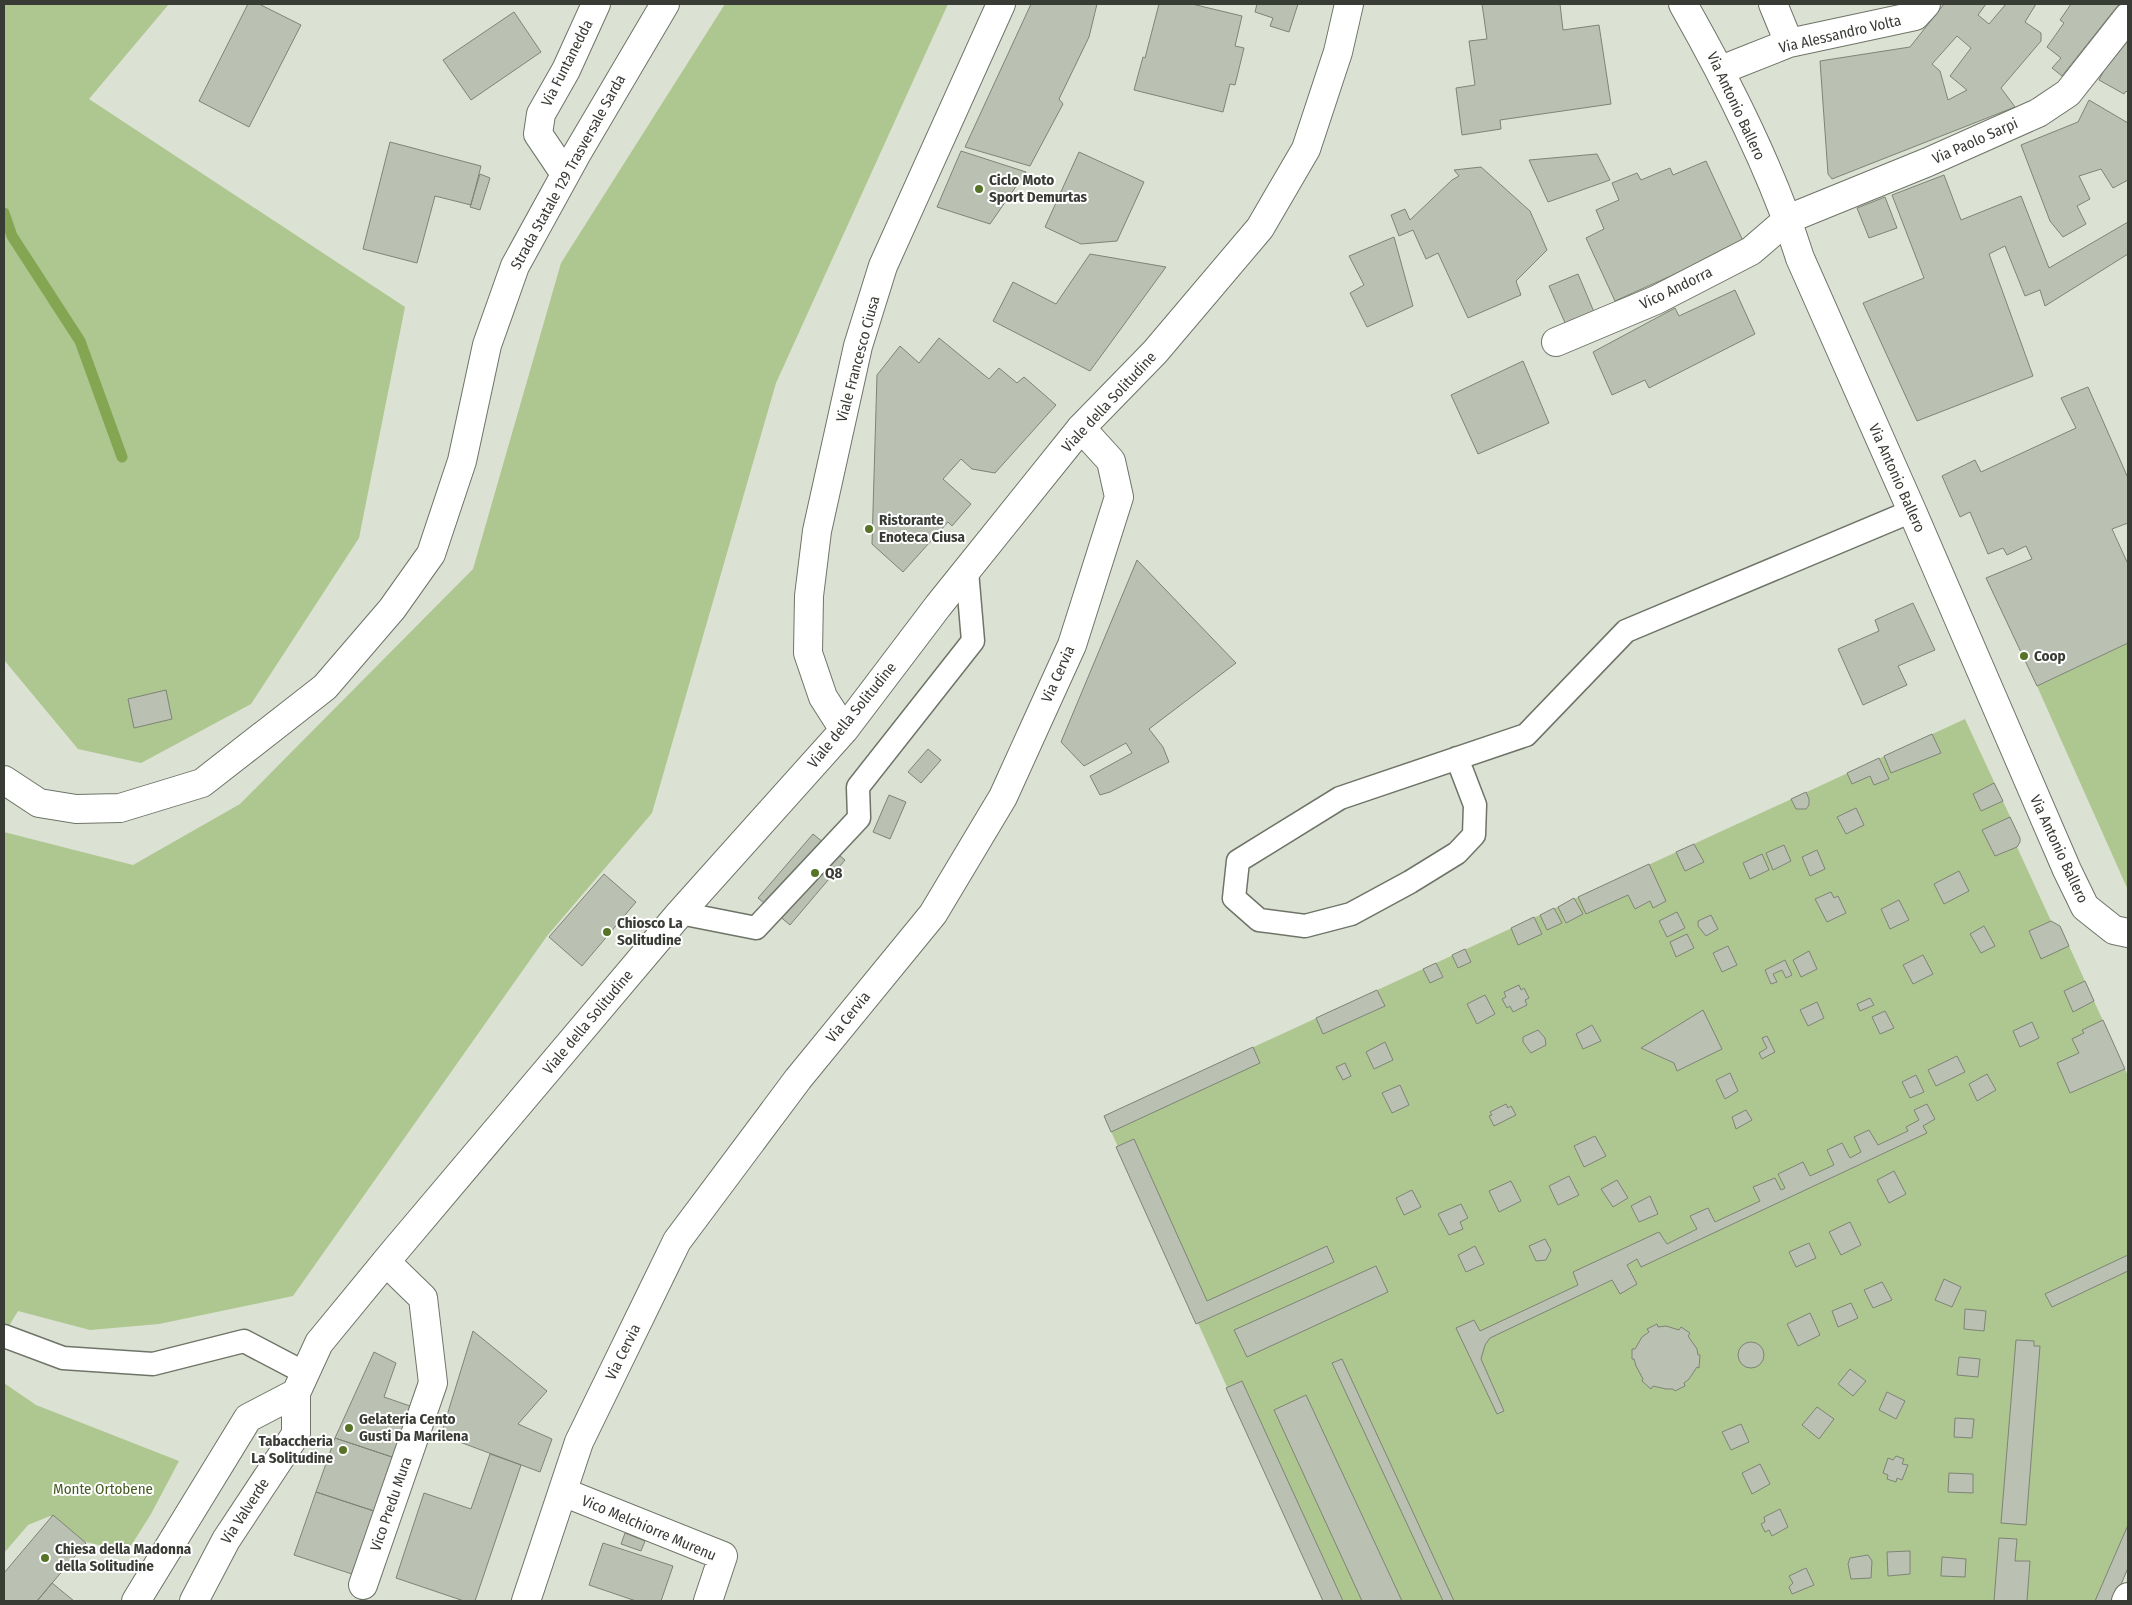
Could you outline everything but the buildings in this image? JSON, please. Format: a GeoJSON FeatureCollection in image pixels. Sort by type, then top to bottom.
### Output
{"type":"FeatureCollection","features":[{"type":"Feature","properties":{"kind":"street","name":"Via Funtanedda"},"geometry":{"type":"LineString","coordinates":[[565,174],[538,134],[541,114],[566,70],[596,4]]}},
{"type":"Feature","properties":{"kind":"street","name":"Strada Statale 129 Trasversale Sarda"},"geometry":{"type":"LineString","coordinates":[[4,780],[39,803],[76,809],[120,808],[202,783],[325,687],[392,609],[431,554],[462,461],[487,345],[515,266],[565,174],[664,4]]}},
{"type":"Feature","properties":{"kind":"street","name":"Viale Francesco Ciusa"},"geometry":{"type":"LineString","coordinates":[[844,730],[823,697],[808,653],[809,596],[817,530],[858,346],[883,266],[1001,4]]}},
{"type":"Feature","properties":{"kind":"street","name":"Viale della Solitudine"},"geometry":{"type":"LineString","coordinates":[[301,1383],[319,1343],[386,1262],[680,913],[844,730],[966,571],[1081,428],[1155,352],[1260,228],[1306,149],[1338,52],[1349,4]]}},
{"type":"Feature","properties":{"kind":"street","name":"Via Antonio Ballero"},"geometry":{"type":"LineString","coordinates":[[1684,4],[1721,70],[1788,219],[1804,267],[2067,870],[2085,907],[2114,930],[2128,934]]}},
{"type":"Feature","properties":{"kind":"street"},"geometry":{"type":"LineString","coordinates":[[1773,4],[1788,43]]}},
{"type":"Feature","properties":{"kind":"street","name":"Via Alessandro Volta"},"geometry":{"type":"LineString","coordinates":[[1721,70],[1788,43],[1915,16],[1926,4]]}},
{"type":"Feature","properties":{"kind":"street","name":"Via Paolo Sarpi"},"geometry":{"type":"LineString","coordinates":[[1788,219],[1928,162],[2038,113],[2068,93],[2128,16]]}},
{"type":"Feature","properties":{"kind":"street","name":"Vico Andorra"},"geometry":{"type":"LineString","coordinates":[[1556,342],[1656,300],[1751,251],[1788,219]]}},
{"type":"Feature","properties":{"kind":"street","name":"Via Cervia"},"geometry":{"type":"LineString","coordinates":[[526,1601],[580,1442],[677,1241],[798,1079],[933,914],[1003,797],[1072,645],[1119,497],[1111,461],[1081,428]]}},
{"type":"Feature","properties":{"kind":"street","name":"Vico Predu Mura"},"geometry":{"type":"LineString","coordinates":[[363,1585],[432,1383],[423,1298],[386,1262]]}},
{"type":"Feature","properties":{"kind":"street"},"geometry":{"type":"LineString","coordinates":[[136,1601],[248,1418],[301,1383]]}},
{"type":"Feature","properties":{"kind":"street","name":"Via Valverde"},"geometry":{"type":"LineString","coordinates":[[194,1601],[226,1540],[296,1434],[301,1383]]}},
{"type":"Feature","properties":{"kind":"street","name":"Vico Melchiorre Murenu"},"geometry":{"type":"LineString","coordinates":[[563,1492],[723,1556],[708,1601]]}},
{"type":"Feature","properties":{"kind":"street"},"geometry":{"type":"LineString","coordinates":[[2126,1601],[2128,1597]]}},
{"type":"Feature","properties":{"kind":"lane"},"geometry":{"type":"LineString","coordinates":[[1457,758],[1475,804],[1474,835],[1457,853],[1410,882],[1351,914],[1305,926],[1259,920],[1234,898],[1238,861],[1340,798],[1457,758],[1526,736],[1626,632],[1912,511]]}},
{"type":"Feature","properties":{"kind":"lane"},"geometry":{"type":"LineString","coordinates":[[680,913],[756,928],[859,818],[858,787],[973,641],[966,571]]}},
{"type":"Feature","properties":{"kind":"lane"},"geometry":{"type":"LineString","coordinates":[[4,1336],[63,1358],[153,1364],[244,1341],[301,1383]]}},
{"type":"Feature","properties":{"kind":"green space"},"geometry":{"type":"Polygon","coordinates":[[[4,4],[169,4],[89,99],[405,307],[359,538],[251,704],[141,763],[78,749],[4,660],[4,4]]]}},
{"type":"Feature","properties":{"kind":"green space"},"geometry":{"type":"Polygon","coordinates":[[[725,4],[948,4],[776,383],[652,813],[547,936],[293,1296],[159,1324],[90,1330],[18,1311],[4,1334],[4,832],[133,865],[240,804],[473,569],[561,263],[725,4]]]}},
{"type":"Feature","properties":{"kind":"green space"},"geometry":{"type":"Polygon","coordinates":[[[2128,643],[2128,890],[2037,686],[2128,643]]]}},
{"type":"Feature","properties":{"kind":"green space"},"geometry":{"type":"Polygon","coordinates":[[[1965,719],[2020,838],[2017,847],[2051,921],[2060,926],[2128,1076],[2128,1568],[2114,1601],[1324,1601],[1104,1116],[1965,719]]]}},
{"type":"Feature","properties":{"kind":"green space","name":"Monte Ortobene"},"geometry":{"type":"Polygon","coordinates":[[[4,1383],[36,1405],[179,1461],[151,1514],[127,1552],[78,1540],[79,1537],[50,1516],[28,1525],[4,1553],[4,1383]]]}},
{"type":"Feature","properties":{"kind":"waterway"},"geometry":{"type":"LineString","coordinates":[[4,213],[12,236],[80,341],[122,457]]}},
{"type":"Feature","properties":{"kind":"place","name":"Ciclo Moto Sport Demurtas"},"geometry":{"type":"Point","coordinates":[979,189]}},
{"type":"Feature","properties":{"kind":"place","name":"Ristorante Enoteca Ciusa"},"geometry":{"type":"Point","coordinates":[869,529]}},
{"type":"Feature","properties":{"kind":"place","name":"Coop"},"geometry":{"type":"Point","coordinates":[2024,656]}},
{"type":"Feature","properties":{"kind":"place","name":"Q8"},"geometry":{"type":"Point","coordinates":[815,873]}},
{"type":"Feature","properties":{"kind":"place","name":"Chiosco La Solitudine"},"geometry":{"type":"Point","coordinates":[607,932]}},
{"type":"Feature","properties":{"kind":"place","name":"Gelateria Cento Gusti Da Marilena"},"geometry":{"type":"Point","coordinates":[349,1428]}},
{"type":"Feature","properties":{"kind":"place","name":"Tabaccheria La Solitudine"},"geometry":{"type":"Point","coordinates":[343,1450]}},
{"type":"Feature","properties":{"kind":"place","name":"Chiesa della Madonna della Solitudine"},"geometry":{"type":"Point","coordinates":[45,1558]}}]}
